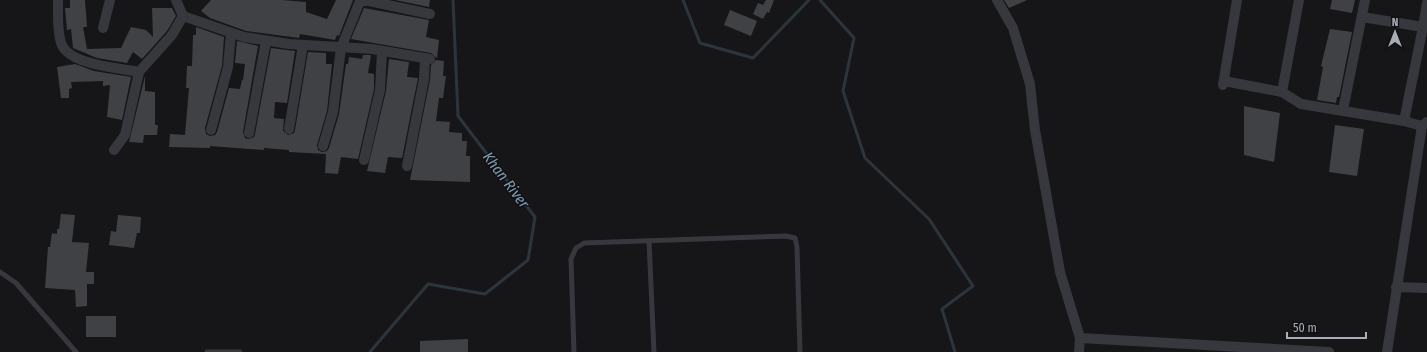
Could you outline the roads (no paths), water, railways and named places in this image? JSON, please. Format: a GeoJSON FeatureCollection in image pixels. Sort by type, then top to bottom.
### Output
{"type":"FeatureCollection","features":[{"type":"Feature","properties":{"kind":"street"},"geometry":{"type":"LineString","coordinates":[[58,0],[60,40],[66,53],[94,64],[139,72]]}},
{"type":"Feature","properties":{"kind":"street"},"geometry":{"type":"LineString","coordinates":[[103,28],[110,0]]}},
{"type":"Feature","properties":{"kind":"street"},"geometry":{"type":"LineString","coordinates":[[177,0],[183,16],[244,37],[303,46],[382,51],[428,58],[407,166]]}},
{"type":"Feature","properties":{"kind":"street"},"geometry":{"type":"LineString","coordinates":[[323,146],[333,112],[341,48],[360,1],[364,0],[430,14]]}},
{"type":"Feature","properties":{"kind":"street"},"geometry":{"type":"LineString","coordinates":[[997,0],[1013,28],[1030,84],[1035,130],[1060,272],[1080,338],[1079,352]]}},
{"type":"Feature","properties":{"kind":"street"},"geometry":{"type":"LineString","coordinates":[[1237,0],[1224,83],[1282,92],[1301,104],[1424,124],[1396,287],[1387,352]]}},
{"type":"Feature","properties":{"kind":"street"},"geometry":{"type":"LineString","coordinates":[[1282,92],[1299,0]]}},
{"type":"Feature","properties":{"kind":"street"},"geometry":{"type":"LineString","coordinates":[[1343,110],[1365,0]]}},
{"type":"Feature","properties":{"kind":"street"},"geometry":{"type":"LineString","coordinates":[[1404,121],[1427,3]]}},
{"type":"Feature","properties":{"kind":"street"},"geometry":{"type":"LineString","coordinates":[[114,150],[125,135],[139,72],[172,35],[183,16]]}},
{"type":"Feature","properties":{"kind":"street"},"geometry":{"type":"LineString","coordinates":[[1362,17],[1423,26]]}},
{"type":"Feature","properties":{"kind":"street"},"geometry":{"type":"LineString","coordinates":[[211,130],[228,67],[231,33]]}},
{"type":"Feature","properties":{"kind":"street"},"geometry":{"type":"LineString","coordinates":[[249,133],[266,41]]}},
{"type":"Feature","properties":{"kind":"street"},"geometry":{"type":"LineString","coordinates":[[289,129],[303,46]]}},
{"type":"Feature","properties":{"kind":"street"},"geometry":{"type":"LineString","coordinates":[[364,160],[380,90],[382,51]]}},
{"type":"Feature","properties":{"kind":"street"},"geometry":{"type":"LineString","coordinates":[[1396,287],[1427,288]]}},
{"type":"Feature","properties":{"kind":"street"},"geometry":{"type":"LineString","coordinates":[[1080,338],[1329,352]]}},
{"type":"Feature","properties":{"kind":"lane"},"geometry":{"type":"LineString","coordinates":[[574,352],[570,271],[571,259],[576,248],[584,243],[786,236],[795,238],[797,247],[800,352]]}},
{"type":"Feature","properties":{"kind":"lane"},"geometry":{"type":"LineString","coordinates":[[649,241],[654,352]]}},
{"type":"Feature","properties":{"kind":"lane"},"geometry":{"type":"LineString","coordinates":[[0,272],[16,283],[76,352]]}},
{"type":"Feature","properties":{"kind":"lane"},"geometry":{"type":"LineString","coordinates":[[207,352],[240,352]]}},
{"type":"Feature","properties":{"kind":"waterway","name":"Khan River"},"geometry":{"type":"LineString","coordinates":[[370,352],[428,284],[485,294],[528,260],[535,217],[458,116],[453,0]]}},
{"type":"Feature","properties":{"kind":"waterway"},"geometry":{"type":"LineString","coordinates":[[683,0],[700,43],[753,58],[809,0]]}},
{"type":"Feature","properties":{"kind":"waterway"},"geometry":{"type":"LineString","coordinates":[[820,0],[854,38],[843,91],[865,158],[929,219],[973,286],[942,309],[955,352]]}}]}
